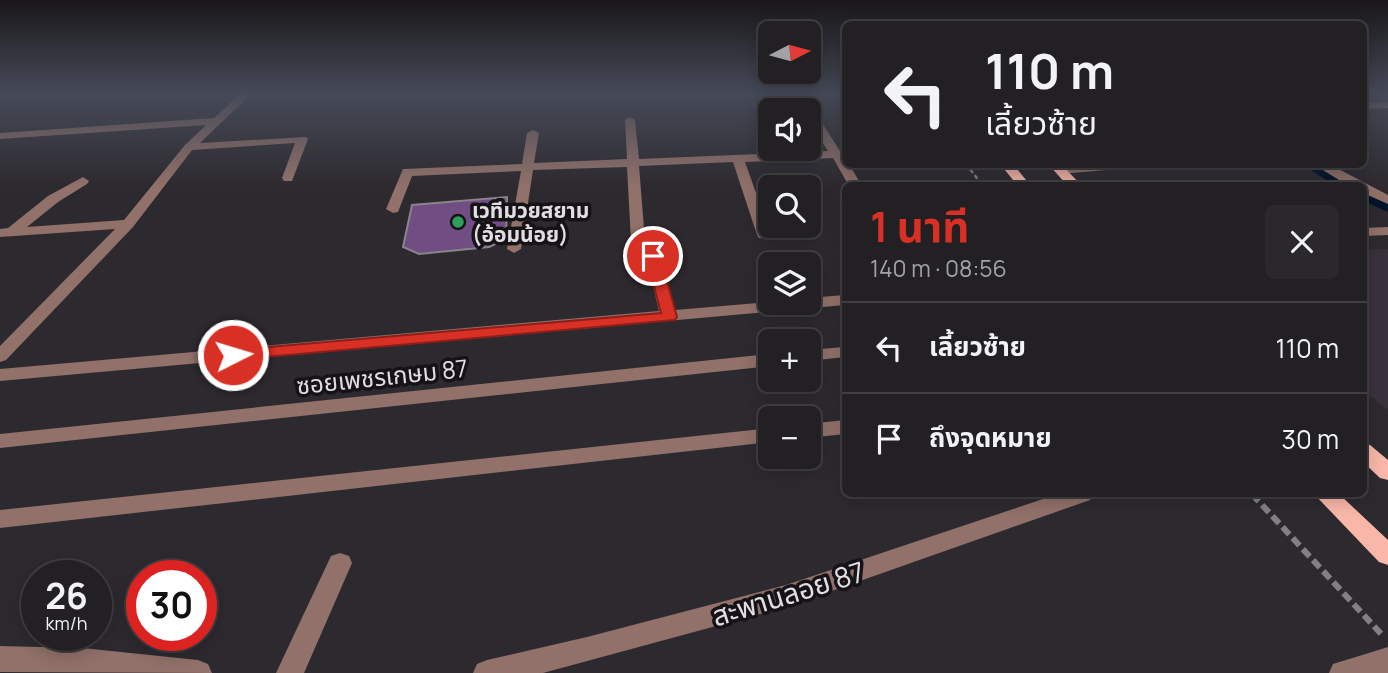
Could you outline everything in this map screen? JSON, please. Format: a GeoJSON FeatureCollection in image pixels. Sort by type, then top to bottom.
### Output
{"type":"FeatureCollection","features":[{"type":"Feature","properties":{"kind":"main road"},"geometry":{"type":"LineString","coordinates":[[1009,168],[1022,182]]}},
{"type":"Feature","properties":{"kind":"main road"},"geometry":{"type":"LineString","coordinates":[[1058,168],[1072,182]]}},
{"type":"Feature","properties":{"kind":"main road"},"geometry":{"type":"LineString","coordinates":[[1367,454],[1388,472]]}},
{"type":"Feature","properties":{"kind":"main road"},"geometry":{"type":"LineString","coordinates":[[1328,497],[1388,555]]}},
{"type":"Feature","properties":{"kind":"street"},"geometry":{"type":"LineString","coordinates":[[0,136],[168,124]]}},
{"type":"Feature","properties":{"kind":"street"},"geometry":{"type":"LineString","coordinates":[[0,356],[128,224],[190,147],[214,124]]}},
{"type":"Feature","properties":{"kind":"street"},"geometry":{"type":"LineString","coordinates":[[631,124],[631,163],[638,241]]}},
{"type":"Feature","properties":{"kind":"street"},"geometry":{"type":"LineString","coordinates":[[820,124],[841,154]]}},
{"type":"Feature","properties":{"kind":"street"},"geometry":{"type":"LineString","coordinates":[[514,249],[533,133]]}},
{"type":"Feature","properties":{"kind":"street"},"geometry":{"type":"LineString","coordinates":[[190,147],[302,139],[288,178]]}},
{"type":"Feature","properties":{"kind":"street"},"geometry":{"type":"LineString","coordinates":[[393,209],[407,172],[841,154]]}},
{"type":"Feature","properties":{"kind":"street"},"geometry":{"type":"LineString","coordinates":[[738,158],[758,216]]}},
{"type":"Feature","properties":{"kind":"street"},"geometry":{"type":"LineString","coordinates":[[1326,168],[1352,182]]}},
{"type":"Feature","properties":{"kind":"street"},"geometry":{"type":"LineString","coordinates":[[6,232],[83,181]]}},
{"type":"Feature","properties":{"kind":"street"},"geometry":{"type":"LineString","coordinates":[[1367,190],[1388,200]]}},
{"type":"Feature","properties":{"kind":"street"},"geometry":{"type":"LineString","coordinates":[[6,232],[128,224]]}},
{"type":"Feature","properties":{"kind":"street"},"geometry":{"type":"LineString","coordinates":[[1367,232],[1388,232]]}},
{"type":"Feature","properties":{"kind":"street"},"geometry":{"type":"LineString","coordinates":[[653,256],[669,317]]}},
{"type":"Feature","properties":{"kind":"street"},"geometry":{"type":"LineString","coordinates":[[0,375],[842,300]]}},
{"type":"Feature","properties":{"kind":"street"},"geometry":{"type":"LineString","coordinates":[[821,355],[842,352]]}},
{"type":"Feature","properties":{"kind":"street","name":"ซอยเพชรเกษม 87"},"geometry":{"type":"LineString","coordinates":[[0,441],[758,361]]}},
{"type":"Feature","properties":{"kind":"street"},"geometry":{"type":"LineString","coordinates":[[821,430],[842,427]]}},
{"type":"Feature","properties":{"kind":"street"},"geometry":{"type":"LineString","coordinates":[[0,519],[758,436]]}},
{"type":"Feature","properties":{"kind":"street","name":"สะพานลอย 87"},"geometry":{"type":"LineString","coordinates":[[487,673],[587,650],[786,596],[1074,497]]}},
{"type":"Feature","properties":{"kind":"street"},"geometry":{"type":"LineString","coordinates":[[290,673],[340,563]]}},
{"type":"Feature","properties":{"kind":"street"},"geometry":{"type":"LineString","coordinates":[[0,659],[82,661],[198,673]]}},
{"type":"Feature","properties":{"kind":"street"},"geometry":{"type":"LineString","coordinates":[[1343,673],[1388,660]]}},
{"type":"Feature","properties":{"kind":"path"},"geometry":{"type":"LineString","coordinates":[[969,168],[980,182]]}},
{"type":"Feature","properties":{"kind":"path"},"geometry":{"type":"LineString","coordinates":[[1255,497],[1388,642]]}},
{"type":"Feature","properties":{"kind":"shaded area"},"geometry":{"type":"Polygon","coordinates":[[[1388,249],[1388,410],[1367,393],[1367,250],[1388,249]]]}},
{"type":"Feature","properties":{"kind":"building","name":"เวทีมวยสยาม (อ้อมน้อย)"},"geometry":{"type":"Polygon","coordinates":[[[507,197],[506,239],[489,247],[419,254],[403,247],[412,205],[507,197]]]}},
{"type":"Feature","properties":{"kind":"waterway"},"geometry":{"type":"LineString","coordinates":[[1318,168],[1343,182]]}},
{"type":"Feature","properties":{"kind":"waterway"},"geometry":{"type":"LineString","coordinates":[[1367,195],[1388,206]]}},
{"type":"Feature","properties":{"kind":"place","name":"เวทีมวยสยาม (อ้อมน้อย)"},"geometry":{"type":"Point","coordinates":[458,222]}},
{"type":"Feature","properties":{"kind":"route"},"geometry":{"type":"LineString","coordinates":[[233,355],[669,317],[653,256]]}}]}
